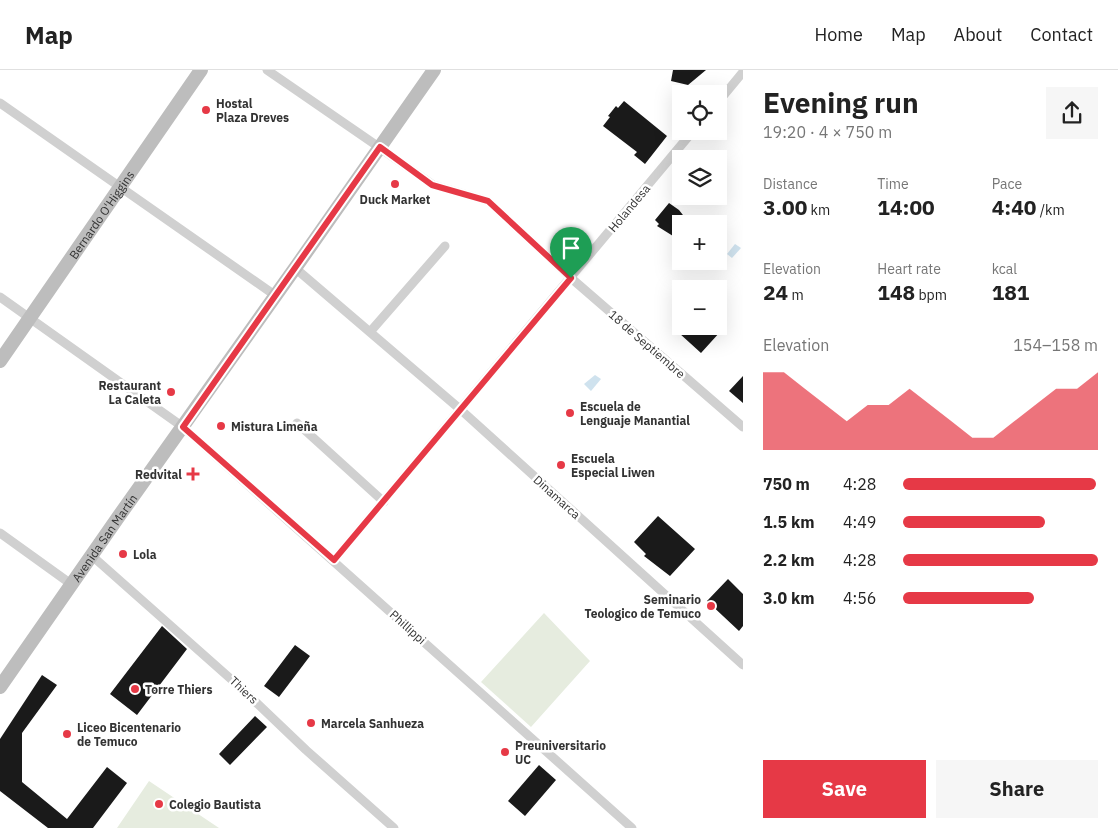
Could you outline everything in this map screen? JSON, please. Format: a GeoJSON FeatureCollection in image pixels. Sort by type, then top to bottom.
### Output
{"type":"FeatureCollection","features":[{"type":"Feature","properties":{"kind":"main road","name":"Bernardo O'Higgins"},"geometry":{"type":"LineString","coordinates":[[0,360],[200,70]]}},
{"type":"Feature","properties":{"kind":"main road","name":"Avenida San Martín"},"geometry":{"type":"LineString","coordinates":[[0,687],[91,555],[434,70]]}},
{"type":"Feature","properties":{"kind":"street","name":"18 de Septiembre"},"geometry":{"type":"LineString","coordinates":[[267,70],[432,185],[488,201],[571,278],[743,427]]}},
{"type":"Feature","properties":{"kind":"street"},"geometry":{"type":"LineString","coordinates":[[727,91],[743,72]]}},
{"type":"Feature","properties":{"kind":"street"},"geometry":{"type":"LineString","coordinates":[[0,103],[276,296]]}},
{"type":"Feature","properties":{"kind":"street","name":"Holandesa"},"geometry":{"type":"LineString","coordinates":[[334,560],[686,140]]}},
{"type":"Feature","properties":{"kind":"street"},"geometry":{"type":"LineString","coordinates":[[370,332],[445,246]]}},
{"type":"Feature","properties":{"kind":"street","name":"Dinamarca"},"geometry":{"type":"LineString","coordinates":[[295,268],[461,410],[743,665]]}},
{"type":"Feature","properties":{"kind":"street","name":"Phillippi"},"geometry":{"type":"LineString","coordinates":[[0,297],[183,427],[632,828]]}},
{"type":"Feature","properties":{"kind":"street"},"geometry":{"type":"LineString","coordinates":[[297,423],[384,502]]}},
{"type":"Feature","properties":{"kind":"street"},"geometry":{"type":"LineString","coordinates":[[0,533],[71,584]]}},
{"type":"Feature","properties":{"kind":"street","name":"Thiers"},"geometry":{"type":"LineString","coordinates":[[91,555],[241,688],[306,750],[394,828]]}},
{"type":"Feature","properties":{"kind":"shaded area"},"geometry":{"type":"Polygon","coordinates":[[[544,613],[590,661],[531,727],[481,682],[544,613]]]}},
{"type":"Feature","properties":{"kind":"shaded area","name":"Colegio Bautista"},"geometry":{"type":"Polygon","coordinates":[[[149,781],[219,828],[117,828],[149,781]]]}},
{"type":"Feature","properties":{"kind":"water"},"geometry":{"type":"Polygon","coordinates":[[[735,244],[741,248],[732,258],[727,254],[735,244]]]}},
{"type":"Feature","properties":{"kind":"water"},"geometry":{"type":"Polygon","coordinates":[[[595,375],[601,379],[591,391],[584,384],[595,375]]]}},
{"type":"Feature","properties":{"kind":"building"},"geometry":{"type":"Polygon","coordinates":[[[673,70],[706,70],[688,85],[671,81],[673,70]]]}},
{"type":"Feature","properties":{"kind":"building"},"geometry":{"type":"Polygon","coordinates":[[[624,101],[667,136],[645,164],[634,155],[637,152],[603,126],[616,106],[618,108],[624,101]]]}},
{"type":"Feature","properties":{"kind":"building"},"geometry":{"type":"Polygon","coordinates":[[[669,203],[683,215],[672,215],[672,235],[657,226],[659,224],[655,220],[669,203]]]}},
{"type":"Feature","properties":{"kind":"building"},"geometry":{"type":"Polygon","coordinates":[[[681,335],[717,335],[701,353],[681,335]]]}},
{"type":"Feature","properties":{"kind":"building"},"geometry":{"type":"Polygon","coordinates":[[[743,376],[743,403],[729,391],[743,376]]]}},
{"type":"Feature","properties":{"kind":"building"},"geometry":{"type":"Polygon","coordinates":[[[658,516],[695,549],[670,576],[644,556],[646,554],[634,542],[658,516]]]}},
{"type":"Feature","properties":{"kind":"building"},"geometry":{"type":"Polygon","coordinates":[[[728,579],[743,594],[743,626],[739,631],[707,601],[728,579]]]}},
{"type":"Feature","properties":{"kind":"building"},"geometry":{"type":"Polygon","coordinates":[[[162,626],[187,649],[137,715],[110,694],[162,626]]]}},
{"type":"Feature","properties":{"kind":"building"},"geometry":{"type":"Polygon","coordinates":[[[295,645],[310,656],[279,697],[264,686],[295,645]]]}},
{"type":"Feature","properties":{"kind":"building"},"geometry":{"type":"Polygon","coordinates":[[[42,675],[57,685],[22,733],[22,782],[67,819],[107,767],[127,783],[93,828],[48,828],[0,791],[0,739],[42,675]]]}},
{"type":"Feature","properties":{"kind":"building"},"geometry":{"type":"Polygon","coordinates":[[[255,716],[267,727],[230,765],[219,754],[255,716]]]}},
{"type":"Feature","properties":{"kind":"building"},"geometry":{"type":"Polygon","coordinates":[[[539,765],[556,780],[525,816],[508,801],[539,765]]]}},
{"type":"Feature","properties":{"kind":"place","name":"Hostal Plaza Dreves"},"geometry":{"type":"Point","coordinates":[206,110]}},
{"type":"Feature","properties":{"kind":"place","name":"Duck Market"},"geometry":{"type":"Point","coordinates":[395,184]}},
{"type":"Feature","properties":{"kind":"place","name":"Restaurant La Caleta"},"geometry":{"type":"Point","coordinates":[171,392]}},
{"type":"Feature","properties":{"kind":"place","name":"Escuela de Lenguaje Manantial"},"geometry":{"type":"Point","coordinates":[570,413]}},
{"type":"Feature","properties":{"kind":"place","name":"Mistura Limeña"},"geometry":{"type":"Point","coordinates":[221,426]}},
{"type":"Feature","properties":{"kind":"place","name":"Escuela Especial Liwen"},"geometry":{"type":"Point","coordinates":[561,465]}},
{"type":"Feature","properties":{"kind":"place","name":"Redvital"},"geometry":{"type":"Point","coordinates":[193,474]}},
{"type":"Feature","properties":{"kind":"place","name":"Lola"},"geometry":{"type":"Point","coordinates":[123,554]}},
{"type":"Feature","properties":{"kind":"place","name":"Seminario Teologico de Temuco"},"geometry":{"type":"Point","coordinates":[711,606]}},
{"type":"Feature","properties":{"kind":"place","name":"Torre Thiers"},"geometry":{"type":"Point","coordinates":[135,689]}},
{"type":"Feature","properties":{"kind":"place","name":"Marcela Sanhueza"},"geometry":{"type":"Point","coordinates":[311,723]}},
{"type":"Feature","properties":{"kind":"place","name":"Liceo Bicentenario de Temuco"},"geometry":{"type":"Point","coordinates":[67,734]}},
{"type":"Feature","properties":{"kind":"place","name":"Preuniversitario UC"},"geometry":{"type":"Point","coordinates":[505,752]}},
{"type":"Feature","properties":{"kind":"place","name":"Colegio Bautista"},"geometry":{"type":"Point","coordinates":[159,804]}},
{"type":"Feature","properties":{"kind":"route"},"geometry":{"type":"LineString","coordinates":[[380,147],[432,185],[488,201],[571,278],[334,560],[183,427],[380,147]]}}]}
